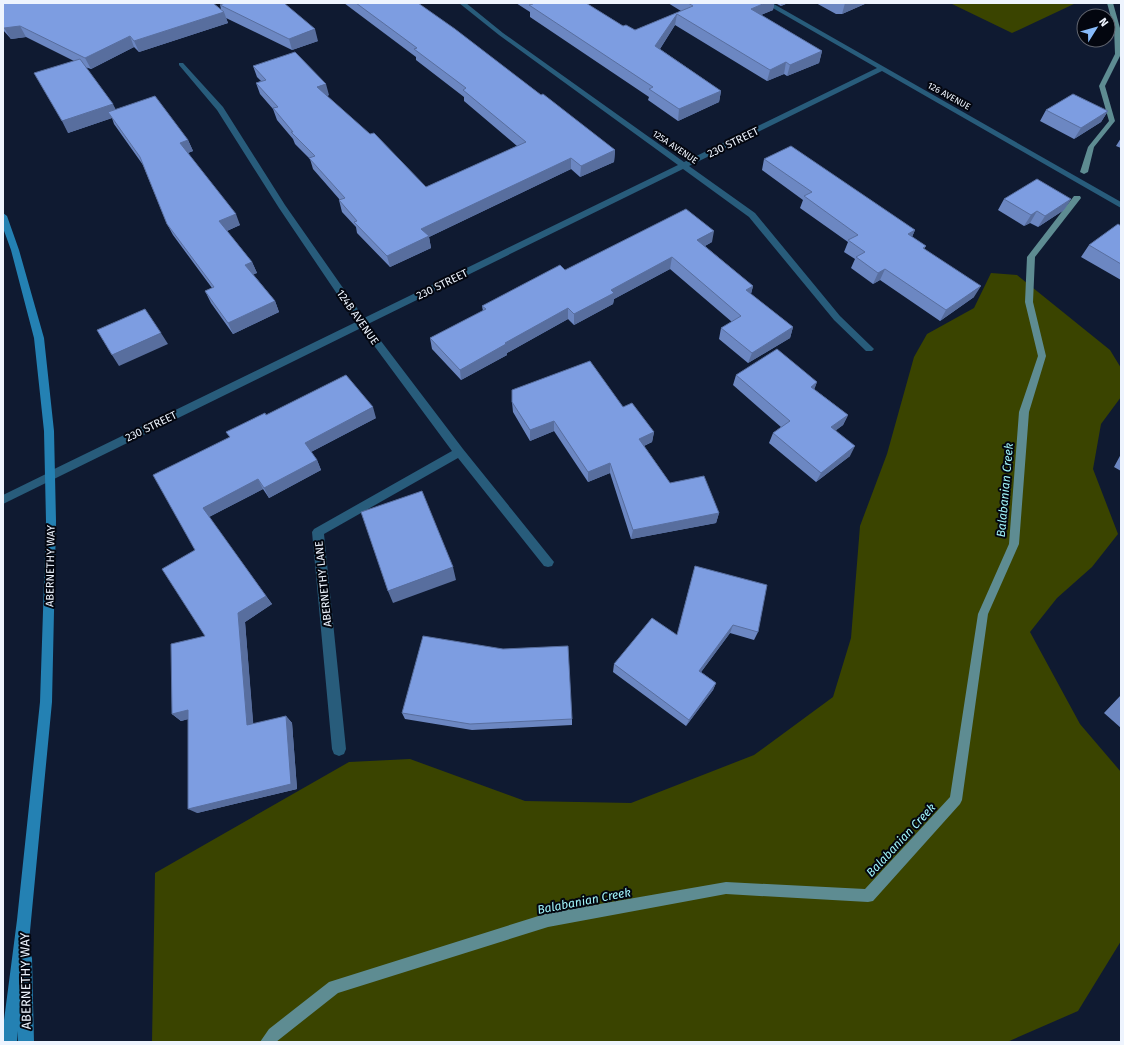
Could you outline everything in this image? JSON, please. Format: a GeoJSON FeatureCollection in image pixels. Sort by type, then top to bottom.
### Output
{"type":"FeatureCollection","features":[{"type":"Feature","properties":{"kind":"main road","name":"ABERNETHY WAY"},"geometry":{"type":"LineString","coordinates":[[3,216],[15,250],[39,338],[49,431],[50,476],[49,625],[46,702],[24,920],[9,1042]]}},
{"type":"Feature","properties":{"kind":"main road","name":"ABERNETHY WAY"},"geometry":{"type":"LineString","coordinates":[[24,920],[26,1042]]}},
{"type":"Feature","properties":{"kind":"street","name":"125A AVENUE"},"geometry":{"type":"LineString","coordinates":[[462,3],[514,43],[656,146],[685,165],[752,215],[837,318],[869,350]]}},
{"type":"Feature","properties":{"kind":"street","name":"126 AVENUE"},"geometry":{"type":"LineString","coordinates":[[767,3],[1121,205]]}},
{"type":"Feature","properties":{"kind":"street","name":"124B AVENUE"},"geometry":{"type":"LineString","coordinates":[[180,64],[220,109],[282,206],[362,323],[459,452],[548,562]]}},
{"type":"Feature","properties":{"kind":"street","name":"230 STREET"},"geometry":{"type":"LineString","coordinates":[[3,500],[881,69]]}},
{"type":"Feature","properties":{"kind":"street","name":"ABERNETHY LANE"},"geometry":{"type":"LineString","coordinates":[[339,749],[318,532],[459,452]]}},
{"type":"Feature","properties":{"kind":"green space"},"geometry":{"type":"Polygon","coordinates":[[[950,3],[1076,3],[1012,33],[950,3]]]}},
{"type":"Feature","properties":{"kind":"green space"},"geometry":{"type":"Polygon","coordinates":[[[991,273],[1017,275],[1110,350],[1121,368],[1121,397],[1101,424],[1093,469],[1118,534],[1092,567],[1057,598],[1030,632],[1080,724],[1121,772],[1121,941],[1078,1011],[1007,1042],[152,1042],[155,873],[349,762],[410,759],[525,801],[631,803],[754,755],[833,697],[851,638],[860,526],[887,454],[914,357],[927,334],[974,308],[991,273]]]}},
{"type":"Feature","properties":{"kind":"building"},"geometry":{"type":"Polygon","coordinates":[[[3,3],[213,3],[224,12],[134,41],[130,36],[85,58],[20,26],[4,28],[3,3]]]}},
{"type":"Feature","properties":{"kind":"building"},"geometry":{"type":"Polygon","coordinates":[[[225,3],[284,3],[315,29],[289,39],[220,5],[225,3]]]}},
{"type":"Feature","properties":{"kind":"building"},"geometry":{"type":"Polygon","coordinates":[[[356,3],[418,3],[455,29],[541,95],[543,94],[615,150],[581,166],[571,158],[421,229],[429,236],[387,256],[354,222],[357,221],[339,200],[345,198],[309,158],[315,156],[291,132],[293,132],[273,108],[278,107],[256,83],[266,80],[253,66],[295,52],[326,84],[317,87],[370,134],[374,133],[426,187],[526,142],[463,90],[466,88],[414,49],[417,48],[356,3]]]}},
{"type":"Feature","properties":{"kind":"building"},"geometry":{"type":"Polygon","coordinates":[[[532,3],[586,3],[623,26],[626,25],[635,30],[693,6],[688,3],[765,3],[751,9],[822,51],[790,65],[786,62],[770,70],[677,14],[655,46],[721,91],[679,109],[649,89],[653,87],[529,5],[533,4],[532,3]]]}},
{"type":"Feature","properties":{"kind":"building"},"geometry":{"type":"Polygon","coordinates":[[[80,59],[113,104],[62,121],[34,73],[80,59]]]}},
{"type":"Feature","properties":{"kind":"building"},"geometry":{"type":"Polygon","coordinates":[[[1073,94],[1108,111],[1081,128],[1046,110],[1073,94]]]}},
{"type":"Feature","properties":{"kind":"building"},"geometry":{"type":"Polygon","coordinates":[[[155,96],[188,140],[180,143],[236,214],[219,221],[252,262],[245,265],[275,301],[228,323],[205,291],[214,287],[167,224],[140,157],[108,112],[155,96]]]}},
{"type":"Feature","properties":{"kind":"building"},"geometry":{"type":"Polygon","coordinates":[[[791,146],[915,230],[908,234],[926,246],[923,248],[981,286],[946,310],[885,269],[878,273],[856,257],[865,252],[848,240],[858,235],[804,196],[812,192],[764,159],[791,146]]]}},
{"type":"Feature","properties":{"kind":"building"},"geometry":{"type":"Polygon","coordinates":[[[1037,179],[1071,199],[1045,216],[1037,211],[1031,215],[1004,199],[1037,179]]]}},
{"type":"Feature","properties":{"kind":"building"},"geometry":{"type":"Polygon","coordinates":[[[686,209],[714,231],[697,240],[753,286],[746,290],[793,327],[752,353],[721,328],[741,316],[672,257],[611,290],[614,293],[574,314],[568,308],[460,370],[430,338],[486,309],[482,306],[560,265],[565,270],[686,209]]]}},
{"type":"Feature","properties":{"kind":"building"},"geometry":{"type":"Polygon","coordinates":[[[1118,224],[1121,226],[1121,264],[1089,245],[1118,224]]]}},
{"type":"Feature","properties":{"kind":"building"},"geometry":{"type":"Polygon","coordinates":[[[145,309],[161,333],[112,355],[97,330],[145,309]]]}},
{"type":"Feature","properties":{"kind":"building"},"geometry":{"type":"Polygon","coordinates":[[[777,349],[817,382],[811,387],[848,415],[831,427],[855,446],[821,473],[773,433],[790,421],[736,375],[777,349]]]}},
{"type":"Feature","properties":{"kind":"building"},"geometry":{"type":"Polygon","coordinates":[[[590,361],[623,407],[632,403],[654,432],[639,439],[670,483],[704,476],[719,513],[633,530],[610,463],[588,472],[554,421],[530,430],[512,402],[512,390],[590,361]]]}},
{"type":"Feature","properties":{"kind":"building"},"geometry":{"type":"Polygon","coordinates":[[[346,375],[373,407],[305,443],[317,460],[264,488],[258,479],[203,508],[266,596],[238,613],[247,725],[286,716],[291,784],[188,809],[188,710],[172,714],[171,644],[205,636],[162,569],[195,550],[153,475],[230,437],[226,432],[265,413],[266,415],[346,375]]]}},
{"type":"Feature","properties":{"kind":"building"},"geometry":{"type":"Polygon","coordinates":[[[422,491],[453,567],[388,591],[361,512],[422,491]]]}},
{"type":"Feature","properties":{"kind":"building"},"geometry":{"type":"Polygon","coordinates":[[[695,566],[767,585],[758,632],[733,625],[699,671],[716,683],[689,720],[614,664],[652,618],[677,635],[695,566]]]}},
{"type":"Feature","properties":{"kind":"building"},"geometry":{"type":"Polygon","coordinates":[[[423,636],[503,649],[568,646],[572,719],[470,724],[402,713],[423,636]]]}},
{"type":"Feature","properties":{"kind":"waterway","name":"Balabanian Creek"},"geometry":{"type":"LineString","coordinates":[[1084,172],[1091,147],[1112,121],[1102,86],[1118,54],[1117,28],[1110,3]]}},
{"type":"Feature","properties":{"kind":"waterway","name":"Balabanian Creek"},"geometry":{"type":"LineString","coordinates":[[267,1042],[274,1034],[334,987],[548,920],[726,888],[868,896],[956,800],[983,614],[1014,544],[1024,412],[1042,356],[1029,302],[1031,257],[1077,198]]}}]}
